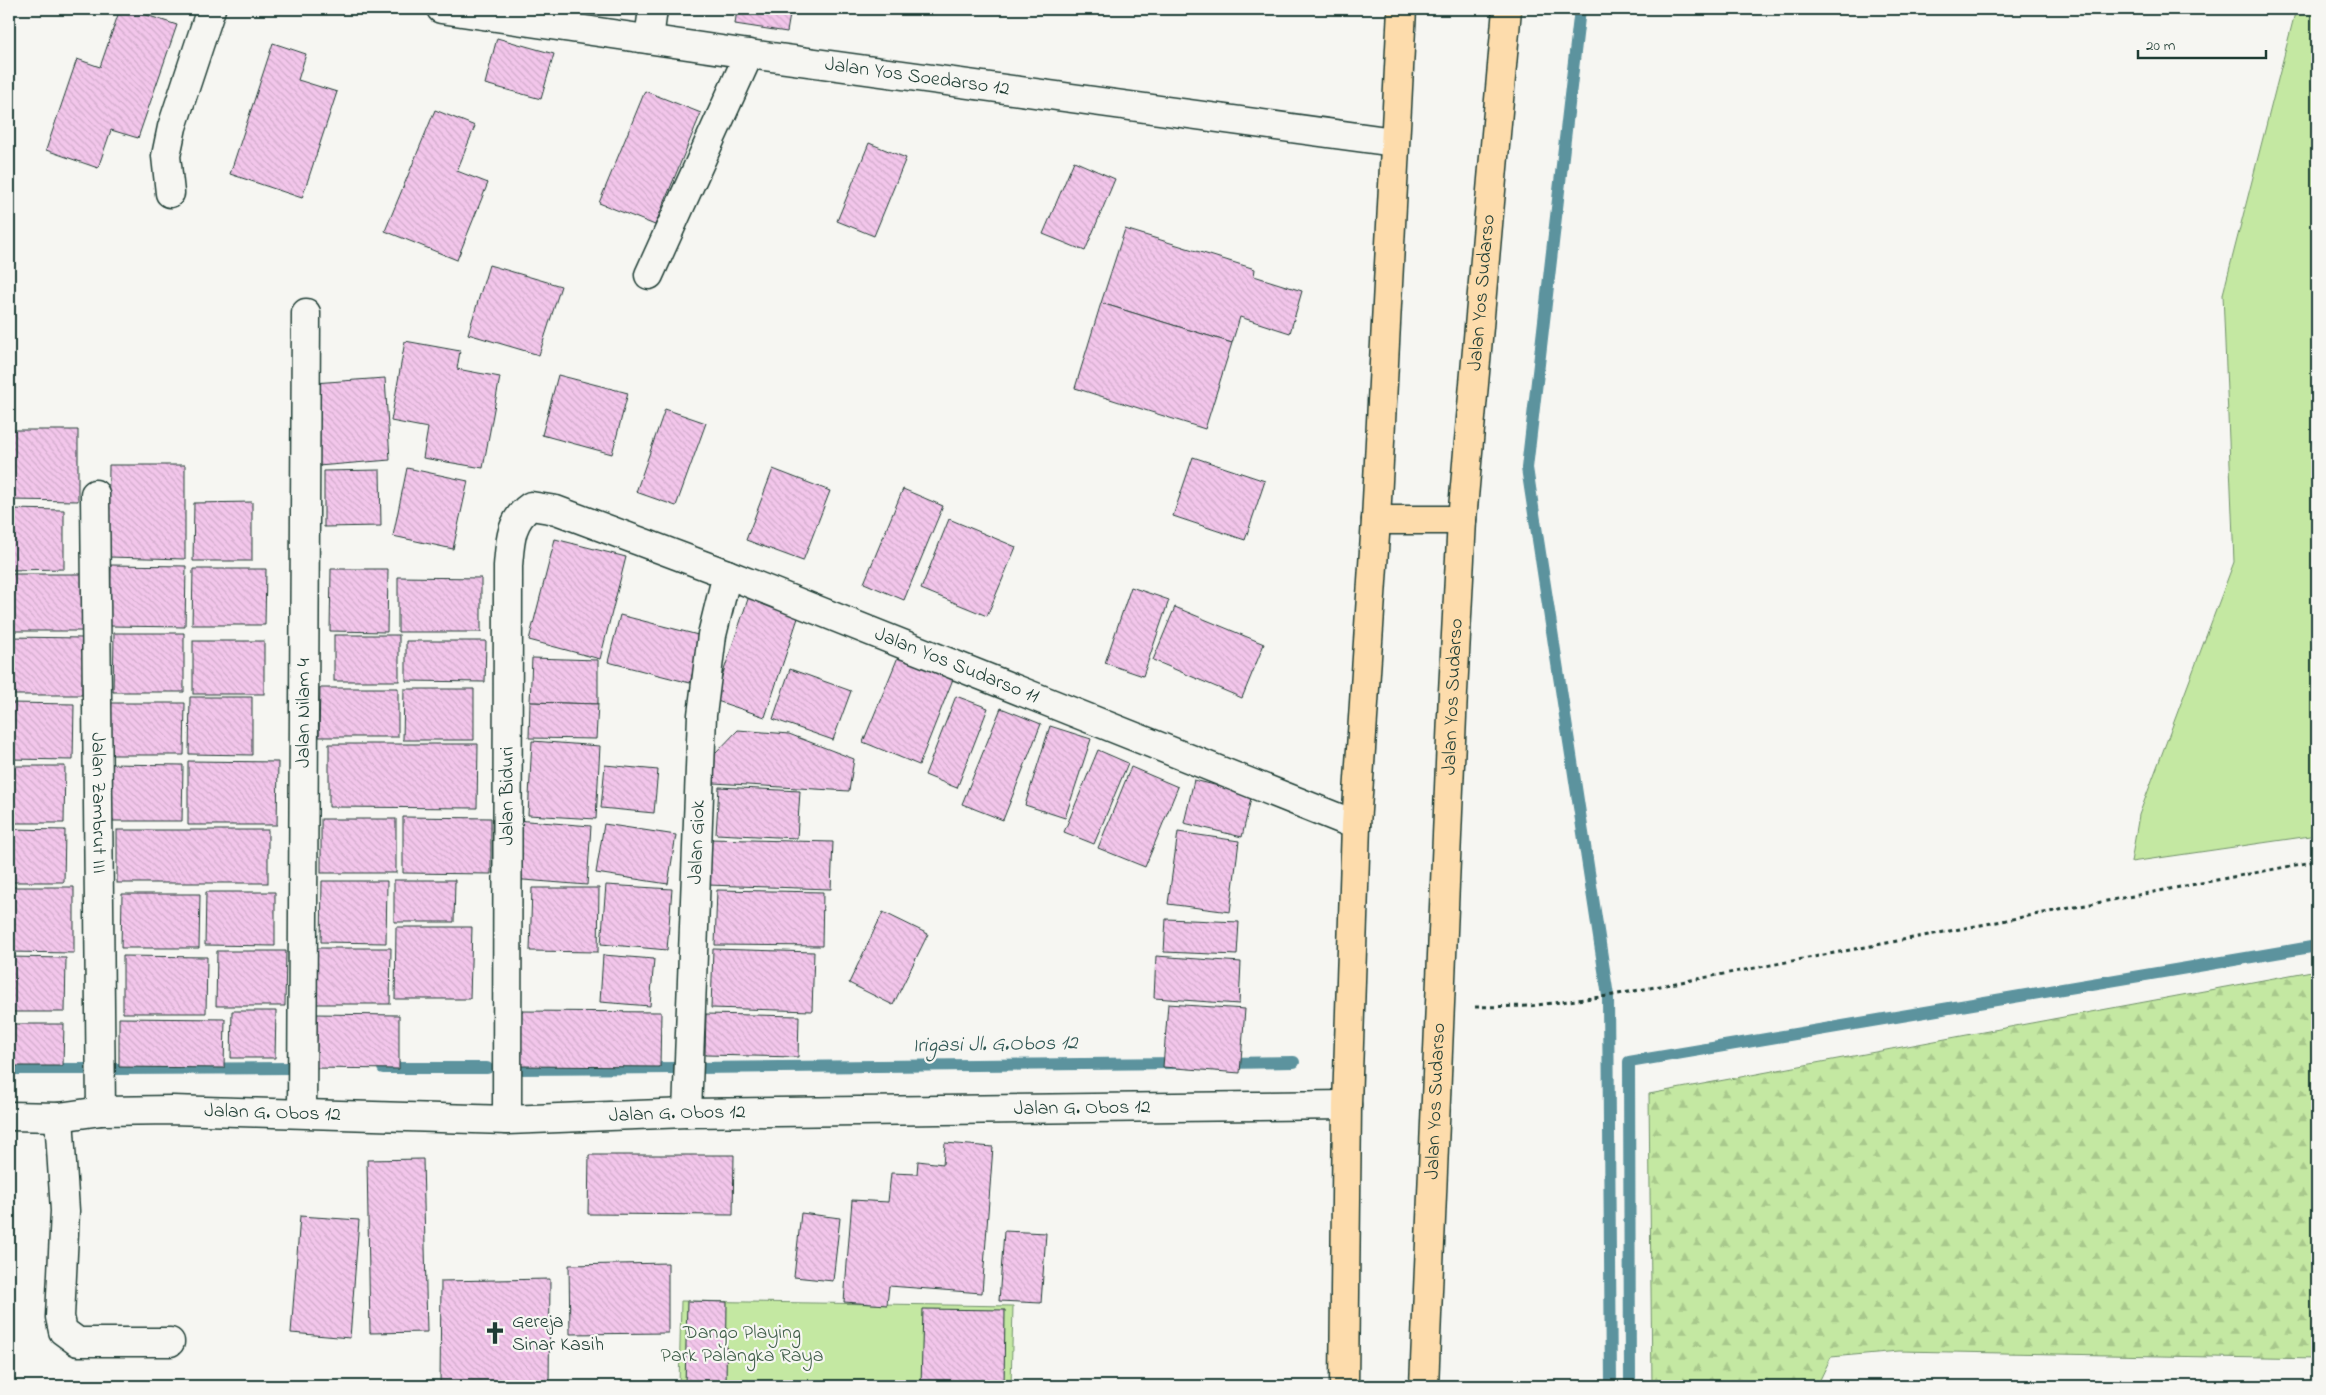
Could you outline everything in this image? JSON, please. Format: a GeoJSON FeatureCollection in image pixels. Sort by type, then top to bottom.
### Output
{"type":"FeatureCollection","features":[{"type":"Feature","properties":{"kind":"main road"},"geometry":{"type":"LineString","coordinates":[[1344,1386],[1347,1105],[1356,825],[1376,520],[1402,9]]}},
{"type":"Feature","properties":{"kind":"main road","name":"Jalan Yos Sudarso"},"geometry":{"type":"LineString","coordinates":[[1424,1386],[1452,692],[1462,520],[1507,9]]}},
{"type":"Feature","properties":{"kind":"main road"},"geometry":{"type":"LineString","coordinates":[[1376,520],[1462,520]]}},
{"type":"Feature","properties":{"kind":"street"},"geometry":{"type":"LineString","coordinates":[[170,193],[166,156],[172,127],[211,9]]}},
{"type":"Feature","properties":{"kind":"street","name":"Jalan Yos Soedarso 12"},"geometry":{"type":"LineString","coordinates":[[441,9],[749,54],[1394,142]]}},
{"type":"Feature","properties":{"kind":"street"},"geometry":{"type":"LineString","coordinates":[[648,39],[653,9]]}},
{"type":"Feature","properties":{"kind":"street"},"geometry":{"type":"LineString","coordinates":[[649,275],[749,54]]}},
{"type":"Feature","properties":{"kind":"street","name":"Jalan Nilam 4"},"geometry":{"type":"LineString","coordinates":[[302,1113],[306,313]]}},
{"type":"Feature","properties":{"kind":"street","name":"Jalan Zambrut III"},"geometry":{"type":"LineString","coordinates":[[96,494],[101,1111]]}},
{"type":"Feature","properties":{"kind":"street","name":"Jalan Biduri"},"geometry":{"type":"LineString","coordinates":[[507,1120],[508,566],[512,532],[520,515],[531,506],[537,505],[556,510]]}},
{"type":"Feature","properties":{"kind":"street","name":"Jalan Yos Sudarso 11"},"geometry":{"type":"LineString","coordinates":[[556,510],[727,574],[1356,825]]}},
{"type":"Feature","properties":{"kind":"street","name":"Jalan Giok"},"geometry":{"type":"LineString","coordinates":[[687,1113],[702,715],[712,635],[727,574]]}},
{"type":"Feature","properties":{"kind":"street","name":"Jalan G. Obos 12"},"geometry":{"type":"LineString","coordinates":[[9,1116],[59,1117],[101,1111],[172,1110],[507,1120],[687,1113],[1347,1105]]}},
{"type":"Feature","properties":{"kind":"street"},"geometry":{"type":"LineString","coordinates":[[59,1117],[65,1211],[60,1317],[63,1330],[78,1342],[170,1342]]}},
{"type":"Feature","properties":{"kind":"path"},"geometry":{"type":"LineString","coordinates":[[1440,1007],[1530,1006],[1608,996],[2317,861]]}},
{"type":"Feature","properties":{"kind":"green space"},"geometry":{"type":"Polygon","coordinates":[[[2296,9],[2317,9],[2317,835],[2131,862],[2139,815],[2234,562],[2223,294],[2296,9]]]}},
{"type":"Feature","properties":{"kind":"green space"},"geometry":{"type":"Polygon","coordinates":[[[2317,970],[2317,1359],[1899,1351],[1831,1357],[1817,1386],[1652,1386],[1649,1094],[2317,970]]]}},
{"type":"Feature","properties":{"kind":"green space","name":"Dango Playing Park Palangka Raya"},"geometry":{"type":"Polygon","coordinates":[[[681,1301],[1013,1306],[1011,1386],[679,1386],[681,1301]]]}},
{"type":"Feature","properties":{"kind":"building"},"geometry":{"type":"Polygon","coordinates":[[[120,9],[128,9],[177,25],[138,138],[111,130],[98,168],[46,150],[77,59],[100,67],[120,9]]]}},
{"type":"Feature","properties":{"kind":"building"},"geometry":{"type":"Polygon","coordinates":[[[737,9],[791,9],[787,32],[735,24],[737,9]]]}},
{"type":"Feature","properties":{"kind":"building"},"geometry":{"type":"Polygon","coordinates":[[[497,38],[554,54],[541,99],[485,84],[497,38]]]}},
{"type":"Feature","properties":{"kind":"building"},"geometry":{"type":"Polygon","coordinates":[[[273,43],[306,54],[298,80],[337,92],[302,198],[230,174],[273,43]]]}},
{"type":"Feature","properties":{"kind":"building"},"geometry":{"type":"Polygon","coordinates":[[[645,91],[701,113],[655,225],[599,203],[645,91]]]}},
{"type":"Feature","properties":{"kind":"building"},"geometry":{"type":"Polygon","coordinates":[[[435,110],[475,126],[457,171],[488,183],[457,260],[385,231],[435,110]]]}},
{"type":"Feature","properties":{"kind":"building"},"geometry":{"type":"Polygon","coordinates":[[[869,143],[906,158],[874,236],[837,221],[869,143]]]}},
{"type":"Feature","properties":{"kind":"building"},"geometry":{"type":"Polygon","coordinates":[[[1074,161],[1115,179],[1085,251],[1043,234],[1074,161]]]}},
{"type":"Feature","properties":{"kind":"building"},"geometry":{"type":"Polygon","coordinates":[[[1125,229],[1255,269],[1254,276],[1302,291],[1290,333],[1240,317],[1232,343],[1101,303],[1125,229]]]}},
{"type":"Feature","properties":{"kind":"building"},"geometry":{"type":"Polygon","coordinates":[[[489,265],[561,286],[539,355],[468,334],[489,265]]]}},
{"type":"Feature","properties":{"kind":"building"},"geometry":{"type":"Polygon","coordinates":[[[1101,303],[1232,343],[1205,429],[1075,388],[1101,303]]]}},
{"type":"Feature","properties":{"kind":"building"},"geometry":{"type":"Polygon","coordinates":[[[405,341],[460,351],[457,369],[500,377],[483,468],[423,458],[428,428],[391,421],[405,341]]]}},
{"type":"Feature","properties":{"kind":"building"},"geometry":{"type":"Polygon","coordinates":[[[558,375],[628,393],[612,454],[542,435],[558,375]]]}},
{"type":"Feature","properties":{"kind":"building"},"geometry":{"type":"Polygon","coordinates":[[[385,378],[390,460],[318,466],[313,383],[385,378]]]}},
{"type":"Feature","properties":{"kind":"building"},"geometry":{"type":"Polygon","coordinates":[[[665,409],[706,423],[676,506],[636,492],[665,409]]]}},
{"type":"Feature","properties":{"kind":"building"},"geometry":{"type":"Polygon","coordinates":[[[9,430],[78,430],[78,501],[9,500],[9,430]]]}},
{"type":"Feature","properties":{"kind":"building"},"geometry":{"type":"Polygon","coordinates":[[[1193,457],[1265,481],[1245,540],[1173,516],[1193,457]]]}},
{"type":"Feature","properties":{"kind":"building"},"geometry":{"type":"Polygon","coordinates":[[[109,465],[185,465],[185,559],[108,557],[109,465]]]}},
{"type":"Feature","properties":{"kind":"building"},"geometry":{"type":"Polygon","coordinates":[[[407,468],[468,481],[453,549],[393,536],[407,468]]]}},
{"type":"Feature","properties":{"kind":"building"},"geometry":{"type":"Polygon","coordinates":[[[773,469],[830,491],[803,561],[746,540],[773,469]]]}},
{"type":"Feature","properties":{"kind":"building"},"geometry":{"type":"Polygon","coordinates":[[[380,470],[381,526],[324,527],[324,471],[380,470]]]}},
{"type":"Feature","properties":{"kind":"building"},"geometry":{"type":"Polygon","coordinates":[[[903,489],[943,506],[904,600],[864,583],[903,489]]]}},
{"type":"Feature","properties":{"kind":"building"},"geometry":{"type":"Polygon","coordinates":[[[252,502],[252,561],[193,561],[194,503],[252,502]]]}},
{"type":"Feature","properties":{"kind":"building"},"geometry":{"type":"Polygon","coordinates":[[[9,509],[64,510],[64,569],[9,570],[9,509]]]}},
{"type":"Feature","properties":{"kind":"building"},"geometry":{"type":"Polygon","coordinates":[[[949,519],[1016,547],[987,616],[921,589],[949,519]]]}},
{"type":"Feature","properties":{"kind":"building"},"geometry":{"type":"Polygon","coordinates":[[[555,539],[626,557],[600,659],[529,640],[555,539]]]}},
{"type":"Feature","properties":{"kind":"building"},"geometry":{"type":"Polygon","coordinates":[[[111,565],[186,566],[185,627],[110,626],[111,565]]]}},
{"type":"Feature","properties":{"kind":"building"},"geometry":{"type":"Polygon","coordinates":[[[193,569],[266,569],[265,625],[192,625],[193,569]]]}},
{"type":"Feature","properties":{"kind":"building"},"geometry":{"type":"Polygon","coordinates":[[[331,569],[388,569],[387,632],[330,631],[331,569]]]}},
{"type":"Feature","properties":{"kind":"building"},"geometry":{"type":"Polygon","coordinates":[[[9,574],[83,574],[82,631],[9,631],[9,574]]]}},
{"type":"Feature","properties":{"kind":"building"},"geometry":{"type":"Polygon","coordinates":[[[398,577],[481,578],[481,632],[398,632],[398,577]]]}},
{"type":"Feature","properties":{"kind":"building"},"geometry":{"type":"Polygon","coordinates":[[[1131,587],[1169,600],[1143,676],[1105,663],[1131,587]]]}},
{"type":"Feature","properties":{"kind":"building"},"geometry":{"type":"Polygon","coordinates":[[[750,593],[801,609],[765,717],[714,700],[750,593]]]}},
{"type":"Feature","properties":{"kind":"building"},"geometry":{"type":"Polygon","coordinates":[[[1175,607],[1264,644],[1242,698],[1153,660],[1175,607]]]}},
{"type":"Feature","properties":{"kind":"building"},"geometry":{"type":"Polygon","coordinates":[[[620,615],[702,636],[690,683],[608,662],[620,615]]]}},
{"type":"Feature","properties":{"kind":"building"},"geometry":{"type":"Polygon","coordinates":[[[114,633],[184,633],[184,692],[113,692],[114,633]]]}},
{"type":"Feature","properties":{"kind":"building"},"geometry":{"type":"Polygon","coordinates":[[[334,635],[399,635],[399,681],[334,681],[334,635]]]}},
{"type":"Feature","properties":{"kind":"building"},"geometry":{"type":"Polygon","coordinates":[[[9,637],[83,638],[82,695],[9,695],[9,637]]]}},
{"type":"Feature","properties":{"kind":"building"},"geometry":{"type":"Polygon","coordinates":[[[193,641],[264,641],[264,694],[193,694],[193,641]]]}},
{"type":"Feature","properties":{"kind":"building"},"geometry":{"type":"Polygon","coordinates":[[[406,641],[486,641],[485,682],[406,681],[406,641]]]}},
{"type":"Feature","properties":{"kind":"building"},"geometry":{"type":"Polygon","coordinates":[[[898,657],[953,679],[919,765],[863,742],[898,657]]]}},
{"type":"Feature","properties":{"kind":"building"},"geometry":{"type":"Polygon","coordinates":[[[532,658],[598,660],[598,704],[530,702],[532,658]]]}},
{"type":"Feature","properties":{"kind":"building"},"geometry":{"type":"Polygon","coordinates":[[[790,669],[851,691],[833,740],[773,719],[790,669]]]}},
{"type":"Feature","properties":{"kind":"building"},"geometry":{"type":"Polygon","coordinates":[[[320,688],[398,688],[398,737],[319,737],[320,688]]]}},
{"type":"Feature","properties":{"kind":"building"},"geometry":{"type":"Polygon","coordinates":[[[404,689],[474,689],[474,740],[403,740],[404,689]]]}},
{"type":"Feature","properties":{"kind":"building"},"geometry":{"type":"Polygon","coordinates":[[[956,696],[988,708],[957,788],[925,775],[956,696]]]}},
{"type":"Feature","properties":{"kind":"building"},"geometry":{"type":"Polygon","coordinates":[[[190,697],[252,697],[252,755],[189,754],[190,697]]]}},
{"type":"Feature","properties":{"kind":"building"},"geometry":{"type":"Polygon","coordinates":[[[530,702],[598,704],[596,739],[529,738],[530,702]]]}},
{"type":"Feature","properties":{"kind":"building"},"geometry":{"type":"Polygon","coordinates":[[[9,703],[74,704],[73,760],[9,759],[9,703]]]}},
{"type":"Feature","properties":{"kind":"building"},"geometry":{"type":"Polygon","coordinates":[[[109,703],[185,703],[184,755],[109,755],[109,703]]]}},
{"type":"Feature","properties":{"kind":"building"},"geometry":{"type":"Polygon","coordinates":[[[1001,708],[1041,724],[1003,820],[962,804],[1001,708]]]}},
{"type":"Feature","properties":{"kind":"building"},"geometry":{"type":"Polygon","coordinates":[[[1050,726],[1091,739],[1065,818],[1025,805],[1050,726]]]}},
{"type":"Feature","properties":{"kind":"building"},"geometry":{"type":"Polygon","coordinates":[[[738,730],[789,734],[854,759],[849,791],[714,783],[715,754],[738,730]]]}},
{"type":"Feature","properties":{"kind":"building"},"geometry":{"type":"Polygon","coordinates":[[[532,741],[600,746],[596,819],[528,815],[532,741]]]}},
{"type":"Feature","properties":{"kind":"building"},"geometry":{"type":"Polygon","coordinates":[[[329,744],[478,744],[477,808],[329,807],[329,744]]]}},
{"type":"Feature","properties":{"kind":"building"},"geometry":{"type":"Polygon","coordinates":[[[1098,750],[1128,763],[1094,844],[1064,832],[1098,750]]]}},
{"type":"Feature","properties":{"kind":"building"},"geometry":{"type":"Polygon","coordinates":[[[188,761],[278,762],[277,825],[188,825],[188,761]]]}},
{"type":"Feature","properties":{"kind":"building"},"geometry":{"type":"Polygon","coordinates":[[[108,764],[183,765],[182,821],[108,821],[108,764]]]}},
{"type":"Feature","properties":{"kind":"building"},"geometry":{"type":"Polygon","coordinates":[[[605,765],[658,770],[654,813],[601,808],[605,765]]]}},
{"type":"Feature","properties":{"kind":"building"},"geometry":{"type":"Polygon","coordinates":[[[9,766],[65,766],[64,823],[9,823],[9,766]]]}},
{"type":"Feature","properties":{"kind":"building"},"geometry":{"type":"Polygon","coordinates":[[[1131,767],[1178,787],[1145,867],[1098,848],[1131,767]]]}},
{"type":"Feature","properties":{"kind":"building"},"geometry":{"type":"Polygon","coordinates":[[[1194,780],[1252,794],[1242,837],[1184,823],[1194,780]]]}},
{"type":"Feature","properties":{"kind":"building"},"geometry":{"type":"Polygon","coordinates":[[[719,787],[800,791],[797,838],[716,834],[719,787]]]}},
{"type":"Feature","properties":{"kind":"building"},"geometry":{"type":"Polygon","coordinates":[[[403,817],[491,818],[491,874],[403,873],[403,817]]]}},
{"type":"Feature","properties":{"kind":"building"},"geometry":{"type":"Polygon","coordinates":[[[321,819],[396,819],[396,873],[321,873],[321,819]]]}},
{"type":"Feature","properties":{"kind":"building"},"geometry":{"type":"Polygon","coordinates":[[[515,820],[591,826],[587,885],[511,879],[515,820]]]}},
{"type":"Feature","properties":{"kind":"building"},"geometry":{"type":"Polygon","coordinates":[[[604,824],[676,835],[668,884],[596,873],[604,824]]]}},
{"type":"Feature","properties":{"kind":"building"},"geometry":{"type":"Polygon","coordinates":[[[9,829],[65,830],[64,882],[9,882],[9,829]]]}},
{"type":"Feature","properties":{"kind":"building"},"geometry":{"type":"Polygon","coordinates":[[[117,830],[268,830],[268,883],[117,883],[117,830]]]}},
{"type":"Feature","properties":{"kind":"building"},"geometry":{"type":"Polygon","coordinates":[[[1178,832],[1239,841],[1230,912],[1168,904],[1178,832]]]}},
{"type":"Feature","properties":{"kind":"building"},"geometry":{"type":"Polygon","coordinates":[[[709,839],[833,842],[831,889],[707,885],[709,839]]]}},
{"type":"Feature","properties":{"kind":"building"},"geometry":{"type":"Polygon","coordinates":[[[394,880],[455,880],[454,922],[394,922],[394,880]]]}},
{"type":"Feature","properties":{"kind":"building"},"geometry":{"type":"Polygon","coordinates":[[[322,881],[387,881],[386,943],[321,942],[322,881]]]}},
{"type":"Feature","properties":{"kind":"building"},"geometry":{"type":"Polygon","coordinates":[[[606,885],[672,889],[667,950],[601,944],[606,885]]]}},
{"type":"Feature","properties":{"kind":"building"},"geometry":{"type":"Polygon","coordinates":[[[9,887],[74,887],[74,953],[9,952],[9,887]]]}},
{"type":"Feature","properties":{"kind":"building"},"geometry":{"type":"Polygon","coordinates":[[[532,888],[599,888],[598,952],[530,951],[532,888]]]}},
{"type":"Feature","properties":{"kind":"building"},"geometry":{"type":"Polygon","coordinates":[[[717,890],[823,892],[822,946],[715,945],[717,890]]]}},
{"type":"Feature","properties":{"kind":"building"},"geometry":{"type":"Polygon","coordinates":[[[206,892],[275,892],[275,946],[205,945],[206,892]]]}},
{"type":"Feature","properties":{"kind":"building"},"geometry":{"type":"Polygon","coordinates":[[[122,894],[200,894],[199,948],[121,948],[122,894]]]}},
{"type":"Feature","properties":{"kind":"building"},"geometry":{"type":"Polygon","coordinates":[[[883,912],[928,934],[893,1005],[849,983],[883,912]]]}},
{"type":"Feature","properties":{"kind":"building"},"geometry":{"type":"Polygon","coordinates":[[[1166,919],[1239,922],[1237,955],[1164,952],[1166,919]]]}},
{"type":"Feature","properties":{"kind":"building"},"geometry":{"type":"Polygon","coordinates":[[[396,927],[472,927],[470,999],[395,999],[396,927]]]}},
{"type":"Feature","properties":{"kind":"building"},"geometry":{"type":"Polygon","coordinates":[[[317,948],[391,948],[390,1004],[316,1004],[317,948]]]}},
{"type":"Feature","properties":{"kind":"building"},"geometry":{"type":"Polygon","coordinates":[[[713,949],[814,952],[812,1011],[711,1008],[713,949]]]}},
{"type":"Feature","properties":{"kind":"building"},"geometry":{"type":"Polygon","coordinates":[[[217,951],[286,951],[285,1006],[216,1006],[217,951]]]}},
{"type":"Feature","properties":{"kind":"building"},"geometry":{"type":"Polygon","coordinates":[[[603,955],[654,959],[650,1006],[600,1002],[603,955]]]}},
{"type":"Feature","properties":{"kind":"building"},"geometry":{"type":"Polygon","coordinates":[[[123,956],[207,957],[206,1013],[123,1013],[123,956]]]}},
{"type":"Feature","properties":{"kind":"building"},"geometry":{"type":"Polygon","coordinates":[[[1156,956],[1241,962],[1239,1004],[1154,998],[1156,956]]]}},
{"type":"Feature","properties":{"kind":"building"},"geometry":{"type":"Polygon","coordinates":[[[9,957],[66,958],[65,1012],[9,1012],[9,957]]]}},
{"type":"Feature","properties":{"kind":"building"},"geometry":{"type":"Polygon","coordinates":[[[1168,1004],[1245,1009],[1240,1073],[1163,1067],[1168,1004]]]}},
{"type":"Feature","properties":{"kind":"building"},"geometry":{"type":"Polygon","coordinates":[[[232,1011],[276,1011],[275,1058],[231,1058],[232,1011]]]}},
{"type":"Feature","properties":{"kind":"building"},"geometry":{"type":"Polygon","coordinates":[[[521,1011],[661,1012],[660,1067],[520,1066],[521,1011]]]}},
{"type":"Feature","properties":{"kind":"building"},"geometry":{"type":"Polygon","coordinates":[[[314,1014],[399,1015],[399,1069],[313,1068],[314,1014]]]}},
{"type":"Feature","properties":{"kind":"building"},"geometry":{"type":"Polygon","coordinates":[[[706,1014],[799,1016],[798,1057],[705,1055],[706,1014]]]}},
{"type":"Feature","properties":{"kind":"building"},"geometry":{"type":"Polygon","coordinates":[[[119,1018],[225,1019],[224,1068],[119,1067],[119,1018]]]}},
{"type":"Feature","properties":{"kind":"building"},"geometry":{"type":"Polygon","coordinates":[[[9,1024],[64,1024],[63,1066],[9,1066],[9,1024]]]}},
{"type":"Feature","properties":{"kind":"building"},"geometry":{"type":"Polygon","coordinates":[[[945,1143],[993,1147],[982,1293],[889,1286],[887,1305],[844,1302],[852,1200],[888,1202],[891,1173],[917,1174],[918,1161],[943,1164],[945,1143]]]}},
{"type":"Feature","properties":{"kind":"building"},"geometry":{"type":"Polygon","coordinates":[[[589,1155],[734,1155],[733,1215],[588,1214],[589,1155]]]}},
{"type":"Feature","properties":{"kind":"building"},"geometry":{"type":"Polygon","coordinates":[[[423,1159],[427,1332],[370,1333],[367,1160],[423,1159]]]}},
{"type":"Feature","properties":{"kind":"building"},"geometry":{"type":"Polygon","coordinates":[[[801,1213],[840,1218],[833,1281],[794,1277],[801,1213]]]}},
{"type":"Feature","properties":{"kind":"building"},"geometry":{"type":"Polygon","coordinates":[[[300,1216],[359,1220],[350,1338],[291,1333],[300,1216]]]}},
{"type":"Feature","properties":{"kind":"building"},"geometry":{"type":"Polygon","coordinates":[[[1004,1231],[1046,1233],[1041,1303],[999,1301],[1004,1231]]]}},
{"type":"Feature","properties":{"kind":"building"},"geometry":{"type":"Polygon","coordinates":[[[668,1263],[668,1333],[570,1334],[569,1265],[668,1263]]]}},
{"type":"Feature","properties":{"kind":"building","name":"Gereja Sinar Kasih"},"geometry":{"type":"Polygon","coordinates":[[[550,1279],[549,1386],[440,1386],[441,1281],[550,1279]]]}},
{"type":"Feature","properties":{"kind":"building"},"geometry":{"type":"Polygon","coordinates":[[[687,1301],[727,1302],[726,1386],[685,1386],[687,1301]]]}},
{"type":"Feature","properties":{"kind":"building"},"geometry":{"type":"Polygon","coordinates":[[[923,1309],[1005,1310],[1004,1386],[921,1386],[923,1309]]]}},
{"type":"Feature","properties":{"kind":"waterway"},"geometry":{"type":"LineString","coordinates":[[1580,9],[1527,468],[1608,996],[1611,1386]]}},
{"type":"Feature","properties":{"kind":"waterway"},"geometry":{"type":"LineString","coordinates":[[1630,1386],[1629,1062],[2317,946]]}},
{"type":"Feature","properties":{"kind":"waterway","name":"Irigasi Jl. G.Obos 12"},"geometry":{"type":"LineString","coordinates":[[1225,1063],[1294,1062]]}},
{"type":"Feature","properties":{"kind":"waterway","name":"Irigasi Jl. G.Obos 12"},"geometry":{"type":"LineString","coordinates":[[695,1068],[1180,1063]]}},
{"type":"Feature","properties":{"kind":"waterway","name":"Irigasi Jl. G.Obos 12"},"geometry":{"type":"LineString","coordinates":[[111,1069],[294,1068]]}},
{"type":"Feature","properties":{"kind":"waterway","name":"Irigasi Jl. G.Obos 12"},"geometry":{"type":"LineString","coordinates":[[383,1068],[487,1068]]}},
{"type":"Feature","properties":{"kind":"waterway","name":"Irigasi Jl. G.Obos 12"},"geometry":{"type":"LineString","coordinates":[[512,1069],[677,1068]]}},
{"type":"Feature","properties":{"kind":"waterway","name":"Irigasi Jl. G.Obos 12"},"geometry":{"type":"LineString","coordinates":[[9,1069],[95,1069]]}},
{"type":"Feature","properties":{"kind":"place","name":"Gereja Sinar Kasih"},"geometry":{"type":"Point","coordinates":[495,1333]}}]}
